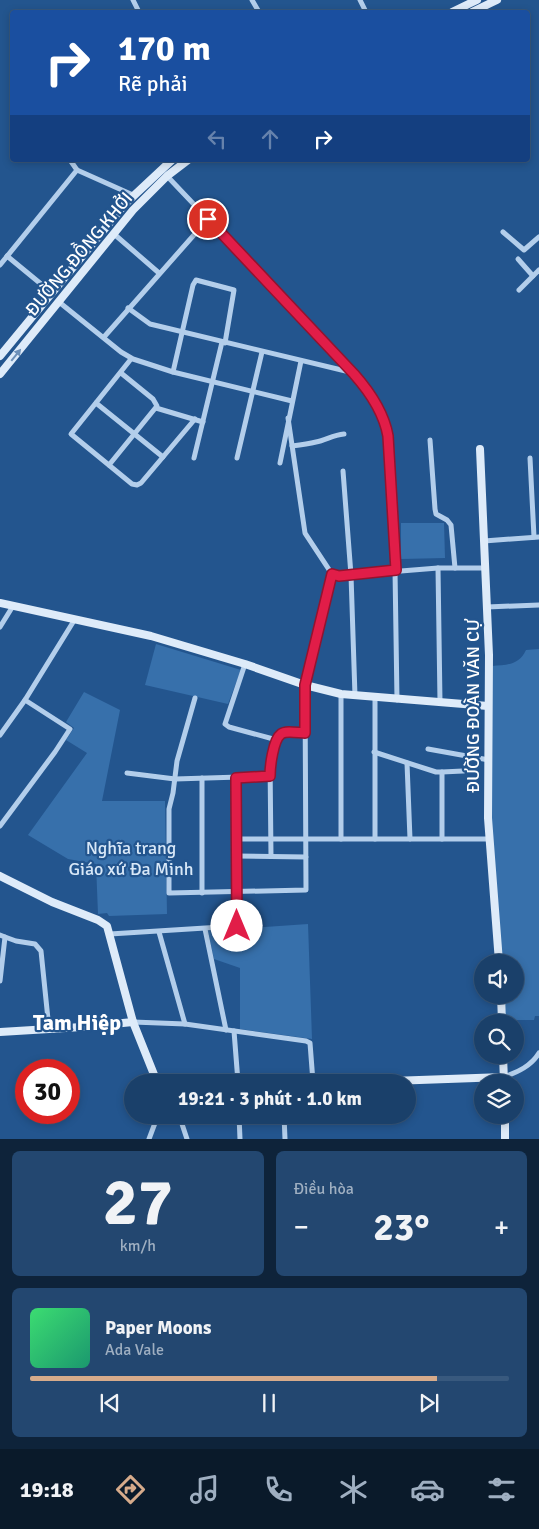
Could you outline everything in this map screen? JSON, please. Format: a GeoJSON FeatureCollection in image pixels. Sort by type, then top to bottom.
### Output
{"type":"FeatureCollection","features":[{"type":"Feature","properties":{"kind":"street"},"geometry":{"type":"LineString","coordinates":[[455,10],[468,2],[477,0]]}},
{"type":"Feature","properties":{"kind":"street"},"geometry":{"type":"LineString","coordinates":[[476,10],[497,0]]}},
{"type":"Feature","properties":{"kind":"street"},"geometry":{"type":"LineString","coordinates":[[71,162],[77,170],[133,195],[141,202]]}},
{"type":"Feature","properties":{"kind":"street","name":"ĐƯỜNG ĐỒNG KHỞI"},"geometry":{"type":"LineString","coordinates":[[0,356],[133,195],[170,162]]}},
{"type":"Feature","properties":{"kind":"street","name":"ĐƯỜNG ĐỒNG KHỞI"},"geometry":{"type":"LineString","coordinates":[[0,374],[141,202],[167,176],[185,162]]}},
{"type":"Feature","properties":{"kind":"street"},"geometry":{"type":"LineString","coordinates":[[0,265],[77,170]]}},
{"type":"Feature","properties":{"kind":"street"},"geometry":{"type":"LineString","coordinates":[[167,176],[354,374],[368,390],[383,420],[387,430],[396,570],[397,700]]}},
{"type":"Feature","properties":{"kind":"street"},"geometry":{"type":"LineString","coordinates":[[104,337],[208,219]]}},
{"type":"Feature","properties":{"kind":"street"},"geometry":{"type":"LineString","coordinates":[[503,232],[524,250],[539,237]]}},
{"type":"Feature","properties":{"kind":"street"},"geometry":{"type":"LineString","coordinates":[[114,234],[159,273]]}},
{"type":"Feature","properties":{"kind":"street"},"geometry":{"type":"LineString","coordinates":[[7,256],[52,292]]}},
{"type":"Feature","properties":{"kind":"street"},"geometry":{"type":"LineString","coordinates":[[518,259],[533,276]]}},
{"type":"Feature","properties":{"kind":"street"},"geometry":{"type":"LineString","coordinates":[[519,290],[539,270]]}},
{"type":"Feature","properties":{"kind":"street"},"geometry":{"type":"LineString","coordinates":[[173,372],[193,285],[196,280],[234,290],[194,458]]}},
{"type":"Feature","properties":{"kind":"street"},"geometry":{"type":"LineString","coordinates":[[59,302],[132,359],[173,372],[292,401]]}},
{"type":"Feature","properties":{"kind":"street"},"geometry":{"type":"LineString","coordinates":[[128,308],[145,322],[354,374]]}},
{"type":"Feature","properties":{"kind":"street"},"geometry":{"type":"LineString","coordinates":[[22,329],[31,336]]}},
{"type":"Feature","properties":{"kind":"street"},"geometry":{"type":"LineString","coordinates":[[237,458],[262,352]]}},
{"type":"Feature","properties":{"kind":"street"},"geometry":{"type":"LineString","coordinates":[[132,359],[71,434],[132,484],[137,485],[141,483],[195,419]]}},
{"type":"Feature","properties":{"kind":"street"},"geometry":{"type":"LineString","coordinates":[[280,463],[301,361]]}},
{"type":"Feature","properties":{"kind":"street"},"geometry":{"type":"LineString","coordinates":[[121,373],[153,399],[156,408]]}},
{"type":"Feature","properties":{"kind":"street"},"geometry":{"type":"LineString","coordinates":[[96,403],[163,457]]}},
{"type":"Feature","properties":{"kind":"street"},"geometry":{"type":"LineString","coordinates":[[156,408],[203,422]]}},
{"type":"Feature","properties":{"kind":"street"},"geometry":{"type":"LineString","coordinates":[[109,465],[156,408]]}},
{"type":"Feature","properties":{"kind":"street"},"geometry":{"type":"LineString","coordinates":[[288,418],[305,533],[332,574],[339,576],[396,570],[486,568]]}},
{"type":"Feature","properties":{"kind":"street"},"geometry":{"type":"LineString","coordinates":[[292,446],[315,443],[333,435],[344,434]]}},
{"type":"Feature","properties":{"kind":"street"},"geometry":{"type":"LineString","coordinates":[[430,440],[435,509],[436,514],[447,520],[451,525],[455,568]]}},
{"type":"Feature","properties":{"kind":"street","name":"ĐƯỜNG ĐOÀN VĂN CỰ"},"geometry":{"type":"LineString","coordinates":[[480,449],[487,607],[489,838],[498,954]]}},
{"type":"Feature","properties":{"kind":"street"},"geometry":{"type":"LineString","coordinates":[[484,541],[536,537],[530,458]]}},
{"type":"Feature","properties":{"kind":"street"},"geometry":{"type":"LineString","coordinates":[[343,471],[351,575],[355,696]]}},
{"type":"Feature","properties":{"kind":"street"},"geometry":{"type":"LineString","coordinates":[[438,568],[440,702]]}},
{"type":"Feature","properties":{"kind":"street"},"geometry":{"type":"LineString","coordinates":[[195,698],[181,742],[169,814],[170,893],[306,890],[305,685],[332,574]]}},
{"type":"Feature","properties":{"kind":"street"},"geometry":{"type":"LineString","coordinates":[[0,604],[151,636],[245,664],[305,685],[341,694],[488,706]]}},
{"type":"Feature","properties":{"kind":"street"},"geometry":{"type":"LineString","coordinates":[[487,607],[539,605]]}},
{"type":"Feature","properties":{"kind":"street"},"geometry":{"type":"LineString","coordinates":[[0,627],[12,606]]}},
{"type":"Feature","properties":{"kind":"street"},"geometry":{"type":"LineString","coordinates":[[0,735],[25,700],[74,619]]}},
{"type":"Feature","properties":{"kind":"street"},"geometry":{"type":"LineString","coordinates":[[245,664],[225,724],[229,727],[277,740]]}},
{"type":"Feature","properties":{"kind":"street"},"geometry":{"type":"LineString","coordinates":[[341,694],[342,839]]}},
{"type":"Feature","properties":{"kind":"street"},"geometry":{"type":"LineString","coordinates":[[375,698],[375,839]]}},
{"type":"Feature","properties":{"kind":"street"},"geometry":{"type":"LineString","coordinates":[[0,826],[70,729],[25,700]]}},
{"type":"Feature","properties":{"kind":"street"},"geometry":{"type":"LineString","coordinates":[[271,856],[270,760],[281,733],[305,733]]}},
{"type":"Feature","properties":{"kind":"street"},"geometry":{"type":"LineString","coordinates":[[428,749],[489,760]]}},
{"type":"Feature","properties":{"kind":"street"},"geometry":{"type":"LineString","coordinates":[[374,752],[436,772],[463,771]]}},
{"type":"Feature","properties":{"kind":"street"},"geometry":{"type":"LineString","coordinates":[[407,763],[410,839]]}},
{"type":"Feature","properties":{"kind":"street"},"geometry":{"type":"LineString","coordinates":[[442,772],[442,839]]}},
{"type":"Feature","properties":{"kind":"street"},"geometry":{"type":"LineString","coordinates":[[127,773],[174,779],[270,776]]}},
{"type":"Feature","properties":{"kind":"street"},"geometry":{"type":"LineString","coordinates":[[202,778],[202,893]]}},
{"type":"Feature","properties":{"kind":"street"},"geometry":{"type":"LineString","coordinates":[[110,934],[237,926],[236,778]]}},
{"type":"Feature","properties":{"kind":"street"},"geometry":{"type":"LineString","coordinates":[[236,839],[489,838]]}},
{"type":"Feature","properties":{"kind":"street"},"geometry":{"type":"LineString","coordinates":[[236,856],[306,857]]}},
{"type":"Feature","properties":{"kind":"street"},"geometry":{"type":"LineString","coordinates":[[0,876],[52,902],[100,921],[107,926],[133,1022],[154,1074]]}},
{"type":"Feature","properties":{"kind":"street"},"geometry":{"type":"LineString","coordinates":[[205,929],[226,1030]]}},
{"type":"Feature","properties":{"kind":"street"},"geometry":{"type":"LineString","coordinates":[[159,932],[184,1024]]}},
{"type":"Feature","properties":{"kind":"street"},"geometry":{"type":"LineString","coordinates":[[0,981],[3,936],[16,941],[35,944],[41,951],[49,1029]]}},
{"type":"Feature","properties":{"kind":"street"},"geometry":{"type":"LineString","coordinates":[[0,1032],[133,1022],[184,1024],[308,1041],[310,1043],[313,1074]]}},
{"type":"Feature","properties":{"kind":"street"},"geometry":{"type":"LineString","coordinates":[[234,1031],[237,1074]]}},
{"type":"Feature","properties":{"kind":"street"},"geometry":{"type":"LineString","coordinates":[[514,1074],[536,1062],[539,1053]]}},
{"type":"Feature","properties":{"kind":"street"},"geometry":{"type":"LineString","coordinates":[[416,1081],[474,1080]]}},
{"type":"Feature","properties":{"kind":"street"},"geometry":{"type":"LineString","coordinates":[[149,1139],[155,1124]]}},
{"type":"Feature","properties":{"kind":"street"},"geometry":{"type":"LineString","coordinates":[[182,1124],[187,1139]]}},
{"type":"Feature","properties":{"kind":"street"},"geometry":{"type":"LineString","coordinates":[[239,1124],[240,1139]]}},
{"type":"Feature","properties":{"kind":"street"},"geometry":{"type":"LineString","coordinates":[[284,1124],[285,1139]]}},
{"type":"Feature","properties":{"kind":"street"},"geometry":{"type":"LineString","coordinates":[[505,1124],[505,1139]]}},
{"type":"Feature","properties":{"kind":"green space"},"geometry":{"type":"Polygon","coordinates":[[[401,523],[444,523],[445,558],[401,559],[401,523]]]}},
{"type":"Feature","properties":{"kind":"green space"},"geometry":{"type":"Polygon","coordinates":[[[156,644],[241,670],[228,704],[145,685],[156,644]]]}},
{"type":"Feature","properties":{"kind":"green space"},"geometry":{"type":"Polygon","coordinates":[[[539,649],[539,1016],[535,1016],[534,1020],[524,1020],[524,1014],[505,1014],[504,1004],[524,1004],[524,954],[501,954],[491,818],[492,666],[512,663],[520,659],[526,650],[539,649]]]}},
{"type":"Feature","properties":{"kind":"green space","name":"Nghĩa trang Giáo xứ Đa Minh"},"geometry":{"type":"Polygon","coordinates":[[[84,692],[120,710],[102,801],[165,801],[167,914],[109,916],[107,913],[98,914],[96,864],[68,859],[28,835],[87,753],[66,740],[74,728],[66,722],[84,692]]]}},
{"type":"Feature","properties":{"kind":"green space"},"geometry":{"type":"Polygon","coordinates":[[[308,924],[312,1039],[240,1029],[240,968],[214,959],[208,931],[308,924]]]}},
{"type":"Feature","properties":{"kind":"district","name":"Tam Hiệp"},"geometry":{"type":"Point","coordinates":[77,1022]}},
{"type":"Feature","properties":{"kind":"route"},"geometry":{"type":"LineString","coordinates":[[208,219],[322,339],[368,390],[373,399],[388,436],[396,570],[339,576],[332,574],[305,685],[305,733],[281,733],[271,757],[270,776],[236,778],[237,926]]}}]}
